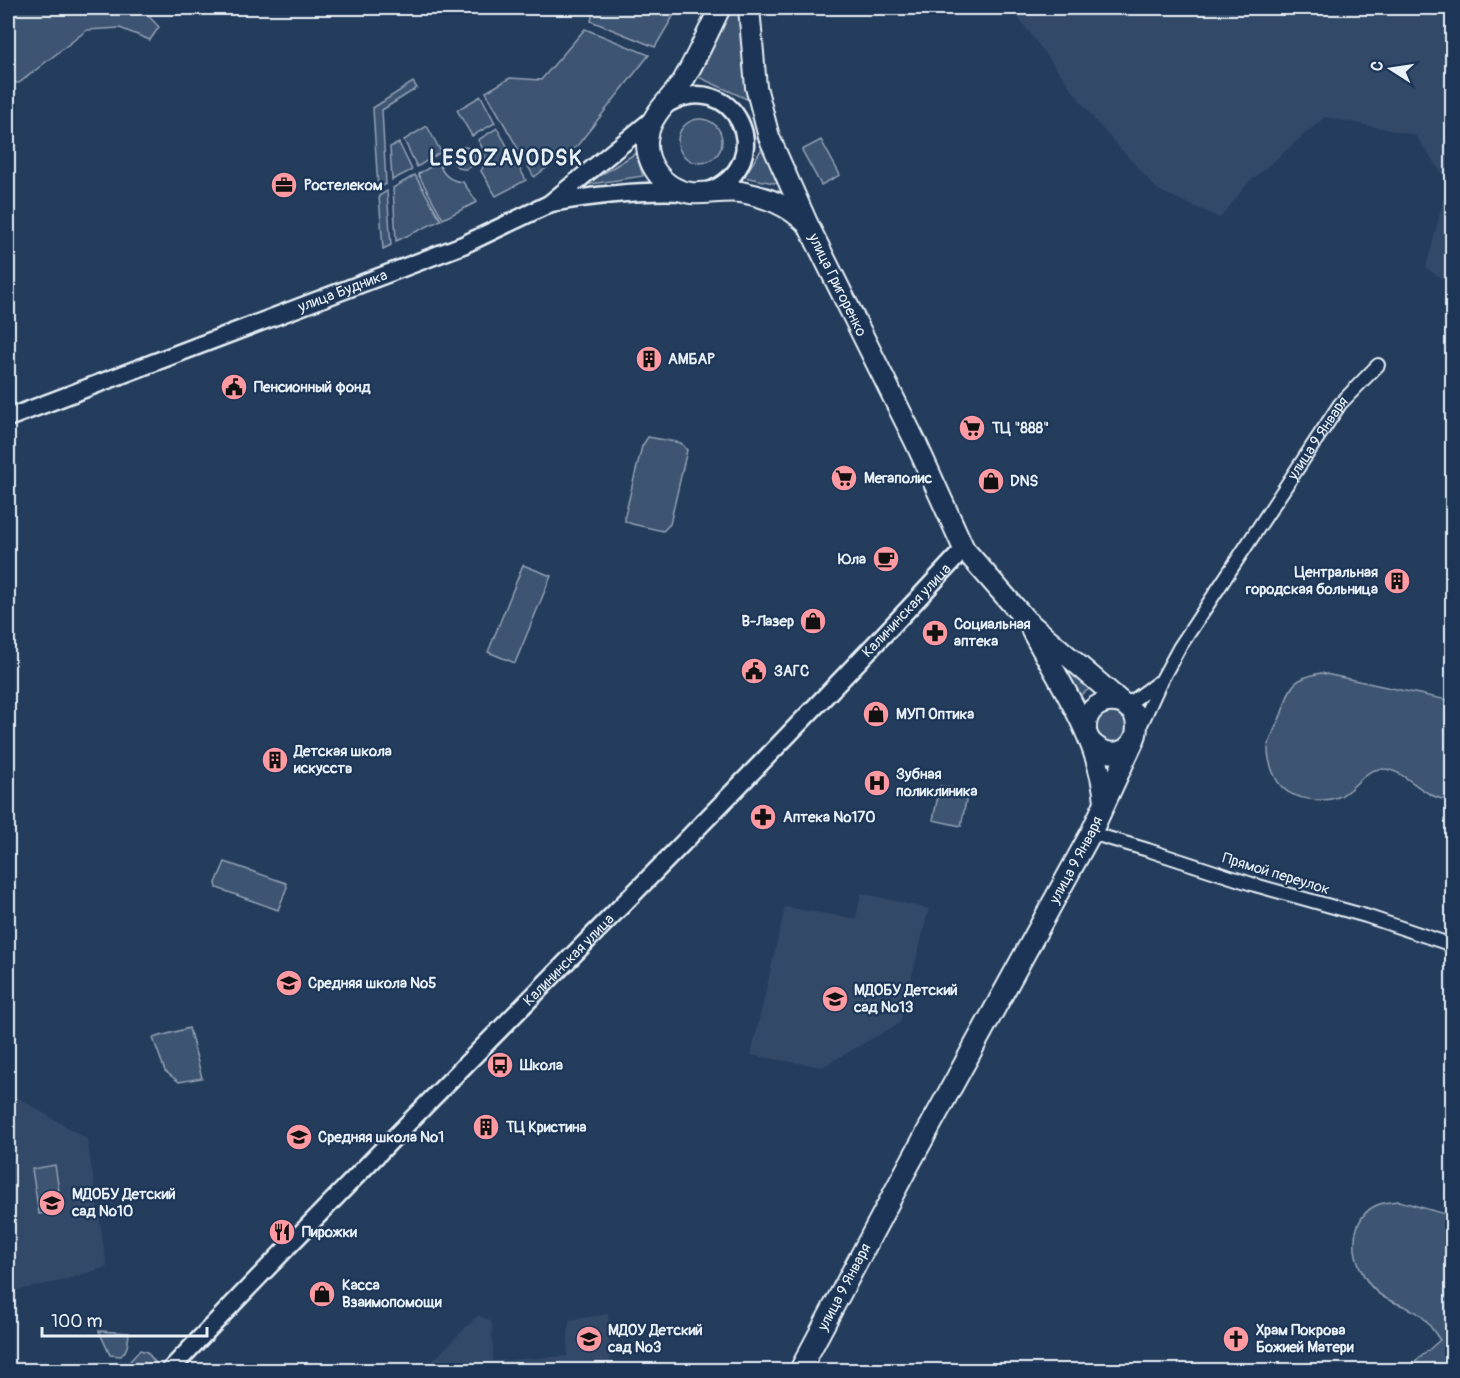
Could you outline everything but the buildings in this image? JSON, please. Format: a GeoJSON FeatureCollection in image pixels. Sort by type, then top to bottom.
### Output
{"type":"FeatureCollection","features":[{"type":"Feature","properties":{"kind":"main road","name":"улица Будника"},"geometry":{"type":"LineString","coordinates":[[8,418],[463,245],[549,204],[659,112],[681,83],[720,8]]}},
{"type":"Feature","properties":{"kind":"main road","name":"улица Григоренко"},"geometry":{"type":"LineString","coordinates":[[749,8],[756,87],[772,145],[808,225],[916,443],[964,549],[1026,620]]}},
{"type":"Feature","properties":{"kind":"main road"},"geometry":{"type":"LineString","coordinates":[[744,130],[756,87]]}},
{"type":"Feature","properties":{"kind":"main road"},"geometry":{"type":"LineString","coordinates":[[695,94],[711,96],[726,104],[737,116],[744,130],[746,146],[742,162],[734,176],[721,186],[697,192],[675,189],[662,179],[652,166],[647,150],[648,134],[659,112],[678,98],[695,94]]}},
{"type":"Feature","properties":{"kind":"main road"},"geometry":{"type":"LineString","coordinates":[[744,130],[758,135],[772,145]]}},
{"type":"Feature","properties":{"kind":"main road"},"geometry":{"type":"LineString","coordinates":[[549,204],[623,193],[734,192],[766,198],[795,212],[808,225]]}},
{"type":"Feature","properties":{"kind":"main road","name":"Калининская улица"},"geometry":{"type":"LineString","coordinates":[[170,1371],[370,1162],[617,912],[886,634],[964,549]]}},
{"type":"Feature","properties":{"kind":"main road"},"geometry":{"type":"LineString","coordinates":[[1026,620],[1134,713],[1137,722],[1135,739],[1122,751],[1104,752],[1088,736],[1087,718],[1098,705],[1105,702],[1121,703]]}},
{"type":"Feature","properties":{"kind":"main road"},"geometry":{"type":"LineString","coordinates":[[1026,620],[1088,736],[1100,767],[1105,801]]}},
{"type":"Feature","properties":{"kind":"main road","name":"улица 9 Января"},"geometry":{"type":"LineString","coordinates":[[800,1371],[911,1161],[1091,833],[1135,739]]}},
{"type":"Feature","properties":{"kind":"street","name":"улица 9 Января"},"geometry":{"type":"LineString","coordinates":[[1135,739],[1161,681],[1179,648],[1340,404],[1378,365]]}},
{"type":"Feature","properties":{"kind":"street"},"geometry":{"type":"LineString","coordinates":[[1121,703],[1134,700],[1161,681]]}},
{"type":"Feature","properties":{"kind":"street","name":"Прямой переулок"},"geometry":{"type":"LineString","coordinates":[[1091,833],[1255,885],[1366,916],[1452,945]]}},
{"type":"Feature","properties":{"kind":"shaded area"},"geometry":{"type":"Polygon","coordinates":[[[8,8],[141,8],[159,27],[150,40],[120,28],[87,30],[19,83],[8,82],[8,8]]]}},
{"type":"Feature","properties":{"kind":"shaded area"},"geometry":{"type":"Polygon","coordinates":[[[594,8],[678,8],[655,47],[591,21],[594,8]]]}},
{"type":"Feature","properties":{"kind":"shaded area"},"geometry":{"type":"Polygon","coordinates":[[[729,8],[745,8],[749,100],[696,76],[729,8]]]}},
{"type":"Feature","properties":{"kind":"shaded area"},"geometry":{"type":"Polygon","coordinates":[[[1011,8],[1452,8],[1452,286],[1426,268],[1448,182],[1415,135],[1325,117],[1248,183],[1220,218],[1158,190],[1097,123],[1011,8]]]}},
{"type":"Feature","properties":{"kind":"shaded area"},"geometry":{"type":"Polygon","coordinates":[[[585,29],[649,55],[577,146],[534,177],[486,92],[510,78],[541,80],[585,29]]]}},
{"type":"Feature","properties":{"kind":"shaded area"},"geometry":{"type":"Polygon","coordinates":[[[413,82],[417,88],[382,110],[386,184],[378,189],[373,108],[413,82]]]}},
{"type":"Feature","properties":{"kind":"shaded area"},"geometry":{"type":"Polygon","coordinates":[[[481,96],[495,123],[472,136],[457,110],[481,96]]]}},
{"type":"Feature","properties":{"kind":"shaded area"},"geometry":{"type":"Polygon","coordinates":[[[700,119],[715,126],[722,141],[715,156],[700,163],[685,156],[678,141],[685,126],[700,119]]]}},
{"type":"Feature","properties":{"kind":"shaded area"},"geometry":{"type":"Polygon","coordinates":[[[427,126],[441,152],[417,167],[404,140],[427,126]]]}},
{"type":"Feature","properties":{"kind":"shaded area"},"geometry":{"type":"Polygon","coordinates":[[[497,128],[526,180],[496,196],[481,171],[485,156],[478,140],[497,128]]]}},
{"type":"Feature","properties":{"kind":"shaded area"},"geometry":{"type":"Polygon","coordinates":[[[821,140],[840,175],[821,185],[802,150],[821,140]]]}},
{"type":"Feature","properties":{"kind":"shaded area"},"geometry":{"type":"Polygon","coordinates":[[[766,142],[784,185],[744,177],[766,142]]]}},
{"type":"Feature","properties":{"kind":"shaded area"},"geometry":{"type":"Polygon","coordinates":[[[399,143],[412,170],[392,180],[390,147],[399,143]]]}},
{"type":"Feature","properties":{"kind":"shaded area"},"geometry":{"type":"Polygon","coordinates":[[[464,147],[472,150],[475,158],[472,166],[464,169],[456,166],[453,158],[456,150],[464,147]]]}},
{"type":"Feature","properties":{"kind":"shaded area"},"geometry":{"type":"Polygon","coordinates":[[[636,153],[643,176],[585,185],[636,153]]]}},
{"type":"Feature","properties":{"kind":"shaded area"},"geometry":{"type":"Polygon","coordinates":[[[439,162],[444,174],[450,179],[463,182],[477,202],[443,219],[418,174],[439,162]]]}},
{"type":"Feature","properties":{"kind":"shaded area"},"geometry":{"type":"Polygon","coordinates":[[[415,175],[441,220],[396,241],[393,188],[415,175]]]}},
{"type":"Feature","properties":{"kind":"shaded area"},"geometry":{"type":"Polygon","coordinates":[[[387,191],[391,245],[383,249],[379,196],[387,191]]]}},
{"type":"Feature","properties":{"kind":"shaded area"},"geometry":{"type":"Polygon","coordinates":[[[648,437],[681,443],[687,450],[670,524],[663,531],[625,521],[642,446],[648,437]]]}},
{"type":"Feature","properties":{"kind":"shaded area"},"geometry":{"type":"Polygon","coordinates":[[[523,565],[551,576],[515,663],[488,652],[523,565]]]}},
{"type":"Feature","properties":{"kind":"shaded area"},"geometry":{"type":"Polygon","coordinates":[[[1051,648],[1092,687],[1078,697],[1051,648]]]}},
{"type":"Feature","properties":{"kind":"shaded area"},"geometry":{"type":"Polygon","coordinates":[[[1321,673],[1452,701],[1452,800],[1433,796],[1400,774],[1383,769],[1370,772],[1344,794],[1332,799],[1309,799],[1294,795],[1282,787],[1270,764],[1268,749],[1270,741],[1293,686],[1303,678],[1321,673]]]}},
{"type":"Feature","properties":{"kind":"shaded area"},"geometry":{"type":"Polygon","coordinates":[[[1110,711],[1122,716],[1127,726],[1127,735],[1116,746],[1096,739],[1095,721],[1110,711]]]}},
{"type":"Feature","properties":{"kind":"shaded area"},"geometry":{"type":"Polygon","coordinates":[[[940,786],[968,791],[961,826],[933,820],[940,786]]]}},
{"type":"Feature","properties":{"kind":"shaded area"},"geometry":{"type":"Polygon","coordinates":[[[225,862],[286,883],[287,887],[278,910],[217,888],[216,883],[225,862]]]}},
{"type":"Feature","properties":{"kind":"shaded area","name":"МДОБУ Детский сад №13"},"geometry":{"type":"Polygon","coordinates":[[[861,893],[929,909],[900,1023],[822,1067],[751,1055],[785,907],[856,919],[861,893]]]}},
{"type":"Feature","properties":{"kind":"shaded area"},"geometry":{"type":"Polygon","coordinates":[[[189,1028],[202,1078],[179,1082],[165,1071],[153,1038],[189,1028]]]}},
{"type":"Feature","properties":{"kind":"shaded area","name":"МДОБУ Детский сад №10"},"geometry":{"type":"Polygon","coordinates":[[[8,1092],[87,1139],[107,1267],[61,1281],[8,1292],[8,1092]]]}},
{"type":"Feature","properties":{"kind":"shaded area"},"geometry":{"type":"Polygon","coordinates":[[[55,1165],[62,1211],[39,1214],[32,1169],[55,1165]]]}},
{"type":"Feature","properties":{"kind":"shaded area"},"geometry":{"type":"Polygon","coordinates":[[[1399,1201],[1452,1216],[1452,1370],[1406,1370],[1440,1340],[1419,1314],[1385,1298],[1370,1285],[1356,1256],[1355,1235],[1365,1213],[1374,1206],[1399,1201]]]}},
{"type":"Feature","properties":{"kind":"shaded area","name":"МДОУ Детский сад №3"},"geometry":{"type":"Polygon","coordinates":[[[608,1314],[611,1370],[424,1370],[478,1315],[492,1322],[493,1361],[567,1356],[569,1320],[608,1314]]]}},
{"type":"Feature","properties":{"kind":"shaded area"},"geometry":{"type":"Polygon","coordinates":[[[99,1331],[129,1333],[128,1343],[121,1356],[110,1355],[99,1331]]]}},
{"type":"Feature","properties":{"kind":"shaded area"},"geometry":{"type":"Polygon","coordinates":[[[140,1350],[147,1352],[158,1366],[154,1370],[122,1370],[140,1350]]]}},
{"type":"Feature","properties":{"kind":"place","name":"Ростелеком"},"geometry":{"type":"Point","coordinates":[284,185]}},
{"type":"Feature","properties":{"kind":"place","name":"АМБАР"},"geometry":{"type":"Point","coordinates":[649,359]}},
{"type":"Feature","properties":{"kind":"place","name":"Пенсионный фонд"},"geometry":{"type":"Point","coordinates":[234,387]}},
{"type":"Feature","properties":{"kind":"place","name":"ТЦ \"888\""},"geometry":{"type":"Point","coordinates":[972,428]}},
{"type":"Feature","properties":{"kind":"place","name":"Мегаполис"},"geometry":{"type":"Point","coordinates":[844,478]}},
{"type":"Feature","properties":{"kind":"place","name":"DNS"},"geometry":{"type":"Point","coordinates":[991,481]}},
{"type":"Feature","properties":{"kind":"place","name":"Юла"},"geometry":{"type":"Point","coordinates":[886,559]}},
{"type":"Feature","properties":{"kind":"place","name":"Центральная городская больница"},"geometry":{"type":"Point","coordinates":[1397,581]}},
{"type":"Feature","properties":{"kind":"place","name":"В-Лазер"},"geometry":{"type":"Point","coordinates":[813,621]}},
{"type":"Feature","properties":{"kind":"place","name":"Социальная аптека"},"geometry":{"type":"Point","coordinates":[935,633]}},
{"type":"Feature","properties":{"kind":"place","name":"ЗАГС"},"geometry":{"type":"Point","coordinates":[754,671]}},
{"type":"Feature","properties":{"kind":"place","name":"МУП Оптика"},"geometry":{"type":"Point","coordinates":[876,714]}},
{"type":"Feature","properties":{"kind":"place","name":"Детская школа искусств"},"geometry":{"type":"Point","coordinates":[275,760]}},
{"type":"Feature","properties":{"kind":"place","name":"Зубная поликлиника"},"geometry":{"type":"Point","coordinates":[877,783]}},
{"type":"Feature","properties":{"kind":"place","name":"Аптека №170"},"geometry":{"type":"Point","coordinates":[763,817]}},
{"type":"Feature","properties":{"kind":"place","name":"Средняя школа №5"},"geometry":{"type":"Point","coordinates":[289,983]}},
{"type":"Feature","properties":{"kind":"place","name":"МДОБУ Детский сад №13"},"geometry":{"type":"Point","coordinates":[835,999]}},
{"type":"Feature","properties":{"kind":"place","name":"Школа"},"geometry":{"type":"Point","coordinates":[500,1065]}},
{"type":"Feature","properties":{"kind":"place","name":"ТЦ Кристина"},"geometry":{"type":"Point","coordinates":[486,1127]}},
{"type":"Feature","properties":{"kind":"place","name":"Средняя школа №1"},"geometry":{"type":"Point","coordinates":[299,1137]}},
{"type":"Feature","properties":{"kind":"place","name":"МДОБУ Детский сад №10"},"geometry":{"type":"Point","coordinates":[52,1203]}},
{"type":"Feature","properties":{"kind":"place","name":"Пирожки"},"geometry":{"type":"Point","coordinates":[282,1232]}},
{"type":"Feature","properties":{"kind":"place","name":"Касса Взаимопомощи"},"geometry":{"type":"Point","coordinates":[322,1294]}},
{"type":"Feature","properties":{"kind":"place","name":"МДОУ Детский сад №3"},"geometry":{"type":"Point","coordinates":[589,1339]}},
{"type":"Feature","properties":{"kind":"place","name":"Храм Покрова Божией Матери"},"geometry":{"type":"Point","coordinates":[1236,1339]}},
{"type":"Feature","properties":{"kind":"district","name":"LESOZAVODSK"},"geometry":{"type":"Point","coordinates":[506,158]}}]}
